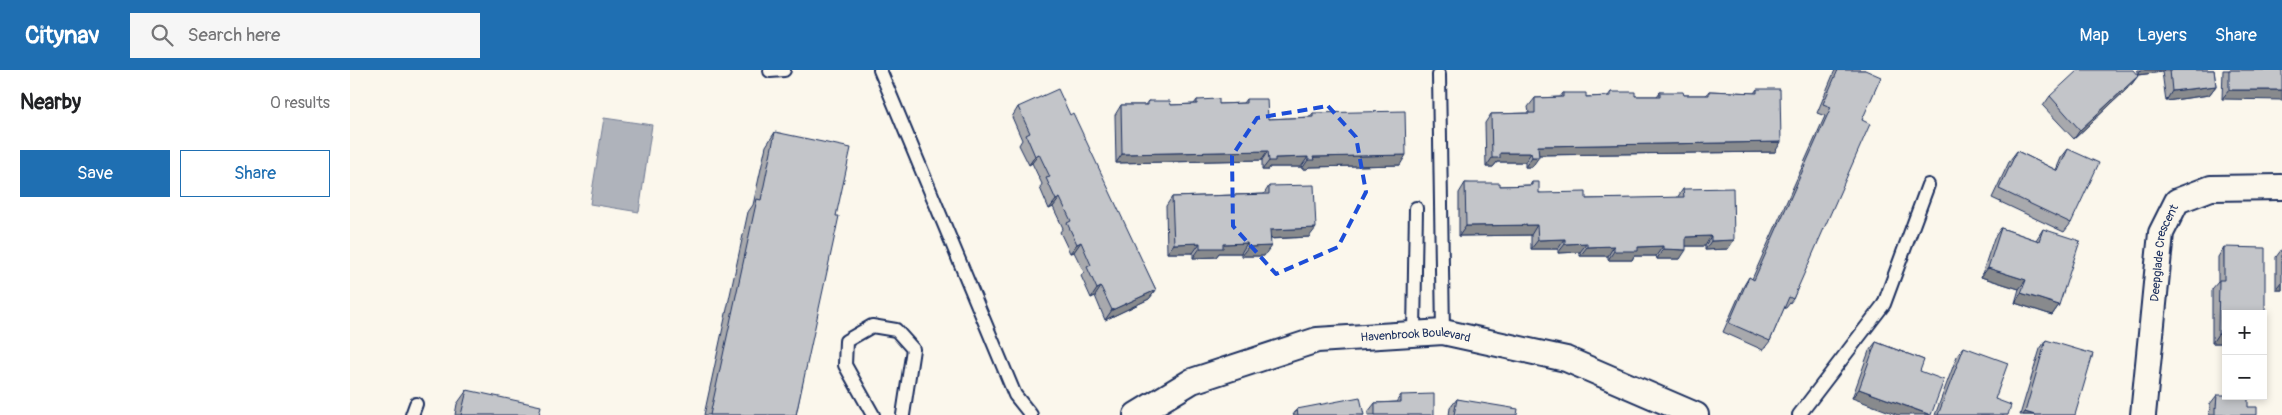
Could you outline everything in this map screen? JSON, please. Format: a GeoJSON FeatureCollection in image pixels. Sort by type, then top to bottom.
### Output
{"type":"FeatureCollection","features":[{"type":"Feature","properties":{"kind":"street","name":"Deepglade Crescent"},"geometry":{"type":"LineString","coordinates":[[2142,415],[2161,232],[2177,201],[2211,188],[2282,187]]}},
{"type":"Feature","properties":{"kind":"street","name":"Havenbrook Boulevard"},"geometry":{"type":"LineString","coordinates":[[1136,415],[1192,381],[1317,340],[1443,332],[1566,359],[1696,415]]}},
{"type":"Feature","properties":{"kind":"lane"},"geometry":{"type":"LineString","coordinates":[[770,71],[784,70]]}},
{"type":"Feature","properties":{"kind":"lane"},"geometry":{"type":"LineString","coordinates":[[880,70],[1016,395],[1031,415]]}},
{"type":"Feature","properties":{"kind":"lane"},"geometry":{"type":"LineString","coordinates":[[1439,75],[1443,332]]}},
{"type":"Feature","properties":{"kind":"lane"},"geometry":{"type":"LineString","coordinates":[[1799,415],[1884,304],[1928,185]]}},
{"type":"Feature","properties":{"kind":"lane"},"geometry":{"type":"LineString","coordinates":[[1414,333],[1416,208]]}},
{"type":"Feature","properties":{"kind":"lane"},"geometry":{"type":"LineString","coordinates":[[873,415],[845,365],[846,341],[872,326],[896,330],[913,349],[903,415]]}},
{"type":"Feature","properties":{"kind":"highlighted area"},"geometry":{"type":"Polygon","coordinates":[[[1328,106],[1356,137],[1366,192],[1338,247],[1276,274],[1233,226],[1232,156],[1257,118],[1328,106]]]}},
{"type":"Feature","properties":{"kind":"shaded area"},"geometry":{"type":"Polygon","coordinates":[[[604,118],[652,125],[639,212],[590,204],[604,118]]]}},
{"type":"Feature","properties":{"kind":"building"},"geometry":{"type":"Polygon","coordinates":[[[1838,70],[1865,70],[1881,77],[1862,120],[1870,124],[1793,299],[1789,297],[1770,341],[1729,323],[1749,277],[1754,280],[1831,107],[1823,104],[1838,70]]]}},
{"type":"Feature","properties":{"kind":"building"},"geometry":{"type":"Polygon","coordinates":[[[2078,70],[2133,70],[2138,76],[2080,130],[2050,96],[2078,70]]]}},
{"type":"Feature","properties":{"kind":"building"},"geometry":{"type":"Polygon","coordinates":[[[2170,70],[2214,70],[2216,86],[2172,91],[2170,70]]]}},
{"type":"Feature","properties":{"kind":"building"},"geometry":{"type":"Polygon","coordinates":[[[2229,70],[2282,70],[2282,90],[2229,90],[2229,70]]]}},
{"type":"Feature","properties":{"kind":"building"},"geometry":{"type":"Polygon","coordinates":[[[1058,89],[1070,115],[1073,113],[1156,290],[1112,310],[1101,287],[1097,289],[1087,267],[1091,265],[1081,242],[1077,244],[1067,223],[1071,221],[1060,198],[1056,200],[1046,178],[1050,177],[1039,154],[1035,156],[1026,135],[1030,133],[1018,107],[1058,89]]]}},
{"type":"Feature","properties":{"kind":"building"},"geometry":{"type":"Polygon","coordinates":[[[1757,89],[1780,89],[1781,142],[1538,146],[1539,157],[1532,157],[1531,153],[1500,153],[1500,158],[1492,158],[1491,114],[1535,113],[1535,98],[1563,97],[1563,93],[1586,93],[1586,97],[1611,96],[1611,92],[1635,92],[1635,96],[1660,96],[1660,92],[1683,92],[1684,95],[1709,95],[1709,91],[1757,93],[1757,89]]]}},
{"type":"Feature","properties":{"kind":"building"},"geometry":{"type":"Polygon","coordinates":[[[1219,99],[1219,104],[1246,103],[1246,99],[1267,99],[1268,119],[1313,117],[1313,113],[1405,111],[1406,155],[1313,157],[1314,160],[1308,160],[1308,157],[1275,158],[1275,161],[1269,161],[1268,151],[1122,154],[1121,105],[1148,105],[1148,101],[1170,101],[1171,105],[1197,104],[1197,100],[1219,99]]]}},
{"type":"Feature","properties":{"kind":"building"},"geometry":{"type":"Polygon","coordinates":[[[775,132],[851,148],[836,216],[839,216],[796,415],[710,415],[757,199],[761,200],[775,132]]]}},
{"type":"Feature","properties":{"kind":"building"},"geometry":{"type":"Polygon","coordinates":[[[2068,149],[2099,163],[2071,223],[1999,189],[2017,151],[2058,171],[2068,149]]]}},
{"type":"Feature","properties":{"kind":"building"},"geometry":{"type":"Polygon","coordinates":[[[1532,182],[1539,182],[1539,193],[1586,192],[1586,199],[1684,197],[1683,189],[1733,188],[1734,240],[1711,241],[1711,236],[1686,237],[1686,250],[1663,249],[1663,246],[1638,247],[1638,251],[1614,251],[1614,246],[1587,247],[1587,243],[1565,244],[1565,239],[1538,240],[1537,225],[1466,226],[1465,183],[1500,183],[1500,186],[1532,185],[1532,182]]]}},
{"type":"Feature","properties":{"kind":"building"},"geometry":{"type":"Polygon","coordinates":[[[1314,185],[1316,228],[1270,230],[1271,246],[1248,247],[1247,243],[1223,244],[1223,248],[1200,248],[1200,243],[1174,244],[1172,197],[1269,194],[1269,186],[1314,185]]]}},
{"type":"Feature","properties":{"kind":"building"},"geometry":{"type":"Polygon","coordinates":[[[2001,228],[2039,241],[2043,229],[2080,241],[2059,305],[2021,293],[2026,280],[1988,268],[2001,228]]]}},
{"type":"Feature","properties":{"kind":"building"},"geometry":{"type":"Polygon","coordinates":[[[2224,247],[2265,248],[2265,310],[2222,310],[2222,334],[2218,334],[2219,280],[2224,280],[2224,247]]]}},
{"type":"Feature","properties":{"kind":"building"},"geometry":{"type":"Polygon","coordinates":[[[2046,340],[2093,354],[2075,415],[2035,415],[2025,412],[2046,340]]]}},
{"type":"Feature","properties":{"kind":"building"},"geometry":{"type":"Polygon","coordinates":[[[1876,342],[1924,360],[1920,371],[1944,380],[1931,415],[1859,389],[1876,342]]]}},
{"type":"Feature","properties":{"kind":"building"},"geometry":{"type":"Polygon","coordinates":[[[1964,347],[2008,363],[1995,399],[2011,405],[2008,415],[1938,415],[1964,347]]]}},
{"type":"Feature","properties":{"kind":"building"},"geometry":{"type":"Polygon","coordinates":[[[467,390],[541,406],[539,415],[461,415],[467,390]]]}},
{"type":"Feature","properties":{"kind":"building"},"geometry":{"type":"Polygon","coordinates":[[[1434,394],[1434,415],[1375,415],[1375,403],[1401,402],[1401,395],[1434,394]]]}},
{"type":"Feature","properties":{"kind":"building"},"geometry":{"type":"Polygon","coordinates":[[[2217,395],[2222,395],[2222,400],[2248,400],[2248,407],[2257,407],[2257,415],[2215,415],[2217,395]]]}},
{"type":"Feature","properties":{"kind":"building"},"geometry":{"type":"Polygon","coordinates":[[[1360,397],[1364,415],[1298,415],[1297,409],[1360,397]]]}},
{"type":"Feature","properties":{"kind":"building"},"geometry":{"type":"Polygon","coordinates":[[[1457,399],[1518,409],[1517,415],[1454,415],[1457,399]]]}}]}
